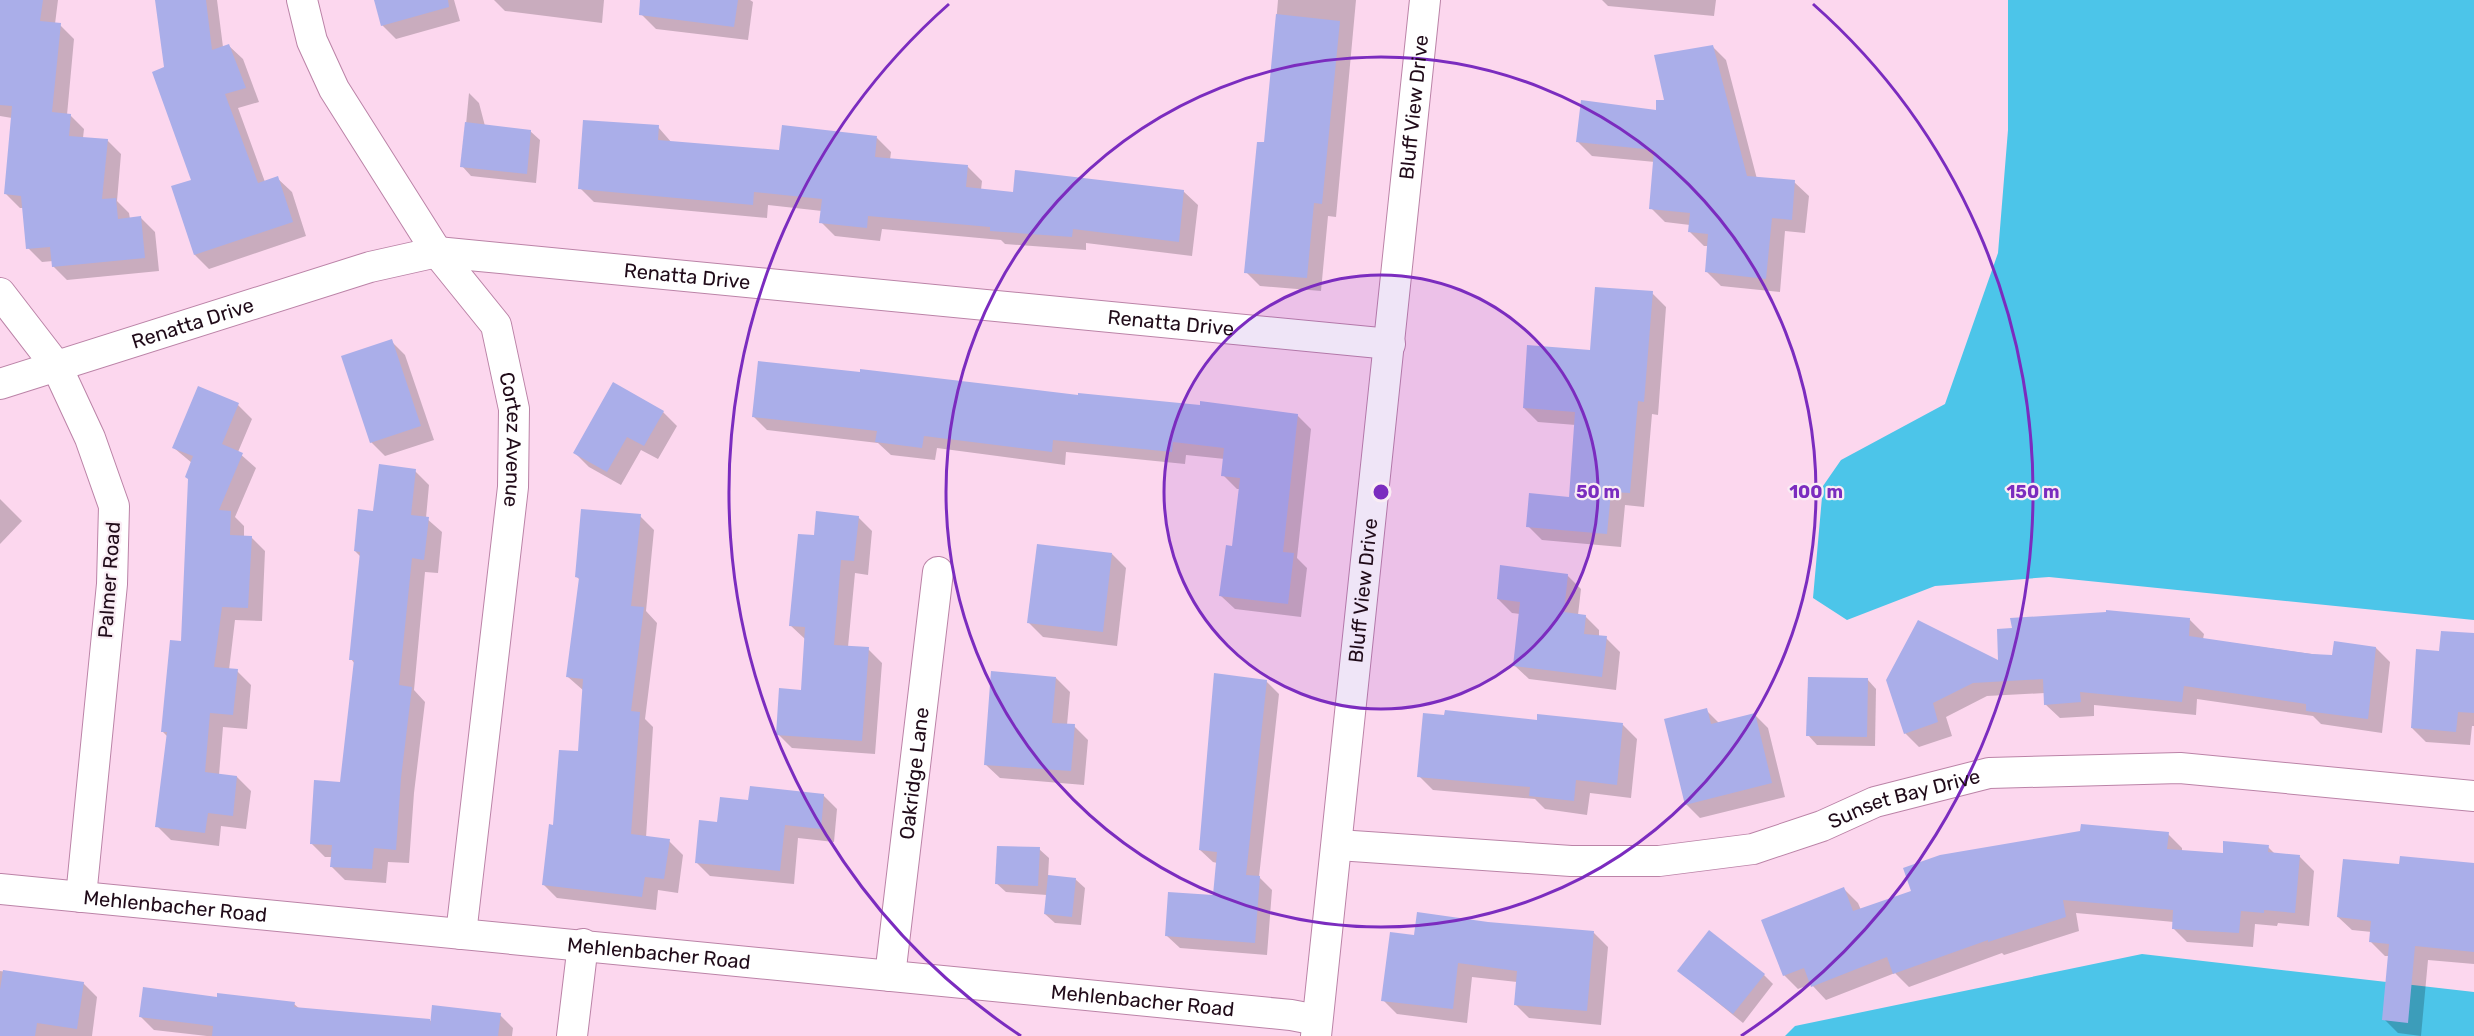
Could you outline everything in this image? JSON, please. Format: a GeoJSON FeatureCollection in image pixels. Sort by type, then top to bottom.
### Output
{"type":"FeatureCollection","features":[{"type":"Feature","properties":{"kind":"street","name":"Cortez Avenue"},"geometry":{"type":"LineString","coordinates":[[302,0],[312,41],[334,89],[437,252],[496,325],[514,409],[513,487],[461,934]]}},
{"type":"Feature","properties":{"kind":"street","name":"Bluff View Drive"},"geometry":{"type":"LineString","coordinates":[[1317,1028],[1425,0]]}},
{"type":"Feature","properties":{"kind":"street","name":"Renatta Drive"},"geometry":{"type":"LineString","coordinates":[[0,384],[370,267],[437,252],[1390,344]]}},
{"type":"Feature","properties":{"kind":"street","name":"Palmer Road"},"geometry":{"type":"LineString","coordinates":[[0,293],[57,367],[90,438],[114,506],[112,584],[81,897]]}},
{"type":"Feature","properties":{"kind":"street","name":"Oakridge Lane"},"geometry":{"type":"LineString","coordinates":[[890,976],[938,572]]}},
{"type":"Feature","properties":{"kind":"street","name":"Sunset Bay Drive"},"geometry":{"type":"LineString","coordinates":[[1338,845],[1571,861],[1659,861],[1753,849],[1822,826],[1875,802],[1989,773],[2180,768],[2474,796]]}},
{"type":"Feature","properties":{"kind":"street","name":"Mehlenbacher Road"},"geometry":{"type":"LineString","coordinates":[[0,889],[583,944],[1291,1016],[1317,1028]]}},
{"type":"Feature","properties":{"kind":"street"},"geometry":{"type":"LineString","coordinates":[[572,1036],[583,944]]}},
{"type":"Feature","properties":{"kind":"water"},"geometry":{"type":"Polygon","coordinates":[[[2008,0],[2474,0],[2474,620],[2049,577],[1935,586],[1847,620],[1813,598],[1823,486],[1841,460],[1945,404],[1998,253],[2008,130],[2008,0]]]}},
{"type":"Feature","properties":{"kind":"water"},"geometry":{"type":"Polygon","coordinates":[[[2142,954],[2474,992],[2474,1036],[1785,1036],[1795,1026],[2142,954]]]}},
{"type":"Feature","properties":{"kind":"building"},"geometry":{"type":"Polygon","coordinates":[[[0,0],[43,0],[40,21],[61,23],[52,112],[71,114],[69,136],[108,139],[102,199],[116,198],[118,219],[141,216],[145,258],[52,267],[50,247],[26,249],[21,196],[4,194],[12,106],[0,105],[0,0]]]}},
{"type":"Feature","properties":{"kind":"building"},"geometry":{"type":"Polygon","coordinates":[[[155,0],[206,0],[212,50],[229,44],[246,88],[225,94],[258,183],[278,176],[293,222],[194,255],[171,186],[191,180],[152,72],[164,67],[155,0]]]}},
{"type":"Feature","properties":{"kind":"building"},"geometry":{"type":"Polygon","coordinates":[[[374,0],[448,0],[449,7],[381,26],[374,0]]]}},
{"type":"Feature","properties":{"kind":"building"},"geometry":{"type":"Polygon","coordinates":[[[640,0],[738,0],[734,27],[639,15],[640,0]]]}},
{"type":"Feature","properties":{"kind":"building"},"geometry":{"type":"Polygon","coordinates":[[[1276,14],[1340,21],[1322,204],[1314,203],[1307,278],[1244,273],[1257,142],[1264,142],[1276,14]]]}},
{"type":"Feature","properties":{"kind":"building"},"geometry":{"type":"Polygon","coordinates":[[[1713,45],[1747,176],[1795,180],[1792,220],[1772,218],[1766,279],[1705,272],[1708,234],[1688,232],[1690,213],[1649,209],[1654,150],[1576,142],[1581,100],[1656,110],[1656,100],[1664,100],[1654,55],[1713,45]]]}},
{"type":"Feature","properties":{"kind":"building"},"geometry":{"type":"Polygon","coordinates":[[[583,120],[659,125],[658,140],[779,150],[782,125],[877,136],[875,157],[968,165],[966,187],[1013,192],[1015,170],[1184,190],[1179,242],[1073,229],[1072,237],[990,231],[990,227],[868,216],[867,228],[819,223],[822,199],[754,192],[753,205],[578,189],[583,120]]]}},
{"type":"Feature","properties":{"kind":"building"},"geometry":{"type":"Polygon","coordinates":[[[465,122],[531,130],[527,174],[460,167],[465,122]]]}},
{"type":"Feature","properties":{"kind":"building"},"geometry":{"type":"Polygon","coordinates":[[[1595,287],[1653,291],[1644,402],[1638,401],[1630,493],[1611,492],[1607,534],[1526,527],[1529,493],[1569,497],[1575,412],[1523,408],[1527,345],[1590,350],[1595,287]]]}},
{"type":"Feature","properties":{"kind":"building"},"geometry":{"type":"Polygon","coordinates":[[[392,339],[421,426],[370,443],[341,356],[392,339]]]}},
{"type":"Feature","properties":{"kind":"building"},"geometry":{"type":"Polygon","coordinates":[[[758,361],[860,372],[860,369],[1078,395],[1078,393],[1200,405],[1200,401],[1298,414],[1283,552],[1294,553],[1288,604],[1219,596],[1226,545],[1232,546],[1240,478],[1221,476],[1224,448],[1173,442],[1172,452],[1053,440],[1052,452],[924,436],[922,448],[875,442],[877,431],[752,417],[758,361]]]}},
{"type":"Feature","properties":{"kind":"building"},"geometry":{"type":"Polygon","coordinates":[[[613,382],[664,411],[644,446],[627,437],[607,472],[573,453],[613,382]]]}},
{"type":"Feature","properties":{"kind":"building"},"geometry":{"type":"Polygon","coordinates":[[[198,386],[239,403],[222,444],[243,453],[219,510],[231,511],[230,535],[252,536],[248,608],[222,607],[214,667],[238,669],[233,715],[210,713],[205,772],[237,776],[233,816],[208,813],[205,833],[155,827],[167,732],[161,732],[170,640],[181,641],[188,479],[185,477],[193,456],[172,448],[198,386]]]}},
{"type":"Feature","properties":{"kind":"building"},"geometry":{"type":"Polygon","coordinates":[[[379,464],[416,469],[411,515],[429,517],[424,560],[412,558],[399,685],[412,687],[401,778],[396,850],[374,848],[372,869],[330,867],[332,845],[310,844],[314,780],[340,782],[354,660],[349,660],[360,552],[354,551],[358,509],[373,511],[379,464]]]}},
{"type":"Feature","properties":{"kind":"building"},"geometry":{"type":"Polygon","coordinates":[[[581,509],[641,514],[631,606],[644,607],[631,711],[640,712],[631,834],[670,839],[664,879],[645,877],[642,897],[542,885],[549,824],[553,825],[559,750],[578,751],[583,679],[566,677],[579,578],[575,577],[581,509]]]}},
{"type":"Feature","properties":{"kind":"building"},"geometry":{"type":"Polygon","coordinates":[[[816,511],[859,516],[854,561],[841,560],[834,645],[869,647],[862,741],[776,735],[779,688],[801,690],[805,627],[789,626],[798,534],[814,535],[816,511]]]}},
{"type":"Feature","properties":{"kind":"building"},"geometry":{"type":"Polygon","coordinates":[[[1037,544],[1112,553],[1103,632],[1027,623],[1037,544]]]}},
{"type":"Feature","properties":{"kind":"building"},"geometry":{"type":"Polygon","coordinates":[[[1500,565],[1568,574],[1564,612],[1586,615],[1584,634],[1607,636],[1602,677],[1513,666],[1520,602],[1497,599],[1500,565]]]}},
{"type":"Feature","properties":{"kind":"building"},"geometry":{"type":"Polygon","coordinates":[[[2106,610],[2190,618],[2189,636],[2312,654],[2332,655],[2334,641],[2376,647],[2368,719],[2306,711],[2306,704],[2184,686],[2182,702],[2080,692],[2081,702],[2044,705],[2043,679],[1973,683],[1933,703],[1938,722],[1904,734],[1886,680],[1918,620],[1998,660],[1997,629],[2012,628],[2010,618],[2106,612],[2106,610]]]}},
{"type":"Feature","properties":{"kind":"building"},"geometry":{"type":"Polygon","coordinates":[[[2441,631],[2474,633],[2474,713],[2458,712],[2456,732],[2411,728],[2416,649],[2439,651],[2441,631]]]}},
{"type":"Feature","properties":{"kind":"building"},"geometry":{"type":"Polygon","coordinates":[[[991,671],[1056,677],[1052,723],[1075,724],[1071,771],[984,765],[991,671]]]}},
{"type":"Feature","properties":{"kind":"building"},"geometry":{"type":"Polygon","coordinates":[[[1214,673],[1267,680],[1246,875],[1260,876],[1255,943],[1165,936],[1168,892],[1213,895],[1217,852],[1199,850],[1214,673]]]}},
{"type":"Feature","properties":{"kind":"building"},"geometry":{"type":"Polygon","coordinates":[[[1808,677],[1868,678],[1867,737],[1806,736],[1808,677]]]}},
{"type":"Feature","properties":{"kind":"building"},"geometry":{"type":"Polygon","coordinates":[[[1707,708],[1711,724],[1755,713],[1772,783],[1685,805],[1664,719],[1707,708]]]}},
{"type":"Feature","properties":{"kind":"building"},"geometry":{"type":"Polygon","coordinates":[[[1445,710],[1537,720],[1537,714],[1623,723],[1617,785],[1576,780],[1574,801],[1529,796],[1530,787],[1417,777],[1423,713],[1444,715],[1445,710]]]}},
{"type":"Feature","properties":{"kind":"building"},"geometry":{"type":"Polygon","coordinates":[[[750,786],[824,794],[821,829],[785,825],[780,871],[695,863],[699,820],[717,822],[720,797],[748,800],[750,786]]]}},
{"type":"Feature","properties":{"kind":"building"},"geometry":{"type":"Polygon","coordinates":[[[2081,824],[2169,832],[2167,849],[2223,853],[2223,841],[2269,845],[2268,852],[2300,855],[2295,913],[2264,910],[2264,913],[2241,911],[2239,933],[2172,929],[2173,910],[2063,900],[2066,917],[1988,942],[1988,940],[1893,974],[1887,957],[1811,987],[1804,968],[1783,976],[1761,920],[1844,887],[1853,911],[1911,891],[1903,868],[1940,855],[2080,831],[2081,824]]]}},
{"type":"Feature","properties":{"kind":"building"},"geometry":{"type":"Polygon","coordinates":[[[997,846],[1040,847],[1038,886],[995,884],[997,846]]]}},
{"type":"Feature","properties":{"kind":"building"},"geometry":{"type":"Polygon","coordinates":[[[2400,856],[2474,863],[2474,952],[2415,946],[2408,1023],[2382,1020],[2389,944],[2369,942],[2371,921],[2337,917],[2343,859],[2399,864],[2400,856]]]}},
{"type":"Feature","properties":{"kind":"building"},"geometry":{"type":"Polygon","coordinates":[[[1048,875],[1076,878],[1072,917],[1044,914],[1048,875]]]}},
{"type":"Feature","properties":{"kind":"building"},"geometry":{"type":"Polygon","coordinates":[[[1417,912],[1488,922],[1594,931],[1587,1011],[1514,1005],[1517,971],[1458,963],[1453,1009],[1381,1001],[1390,932],[1414,935],[1417,912]]]}},
{"type":"Feature","properties":{"kind":"building"},"geometry":{"type":"Polygon","coordinates":[[[1709,930],[1765,974],[1733,1014],[1677,971],[1709,930]]]}},
{"type":"Feature","properties":{"kind":"building"},"geometry":{"type":"Polygon","coordinates":[[[3,970],[84,982],[77,1029],[37,1023],[35,1036],[0,1036],[0,990],[3,970]]]}},
{"type":"Feature","properties":{"kind":"building"},"geometry":{"type":"Polygon","coordinates":[[[143,987],[217,997],[217,993],[295,1002],[294,1007],[430,1019],[430,1026],[432,1005],[501,1013],[498,1036],[212,1036],[213,1026],[139,1017],[143,987]]]}}]}
